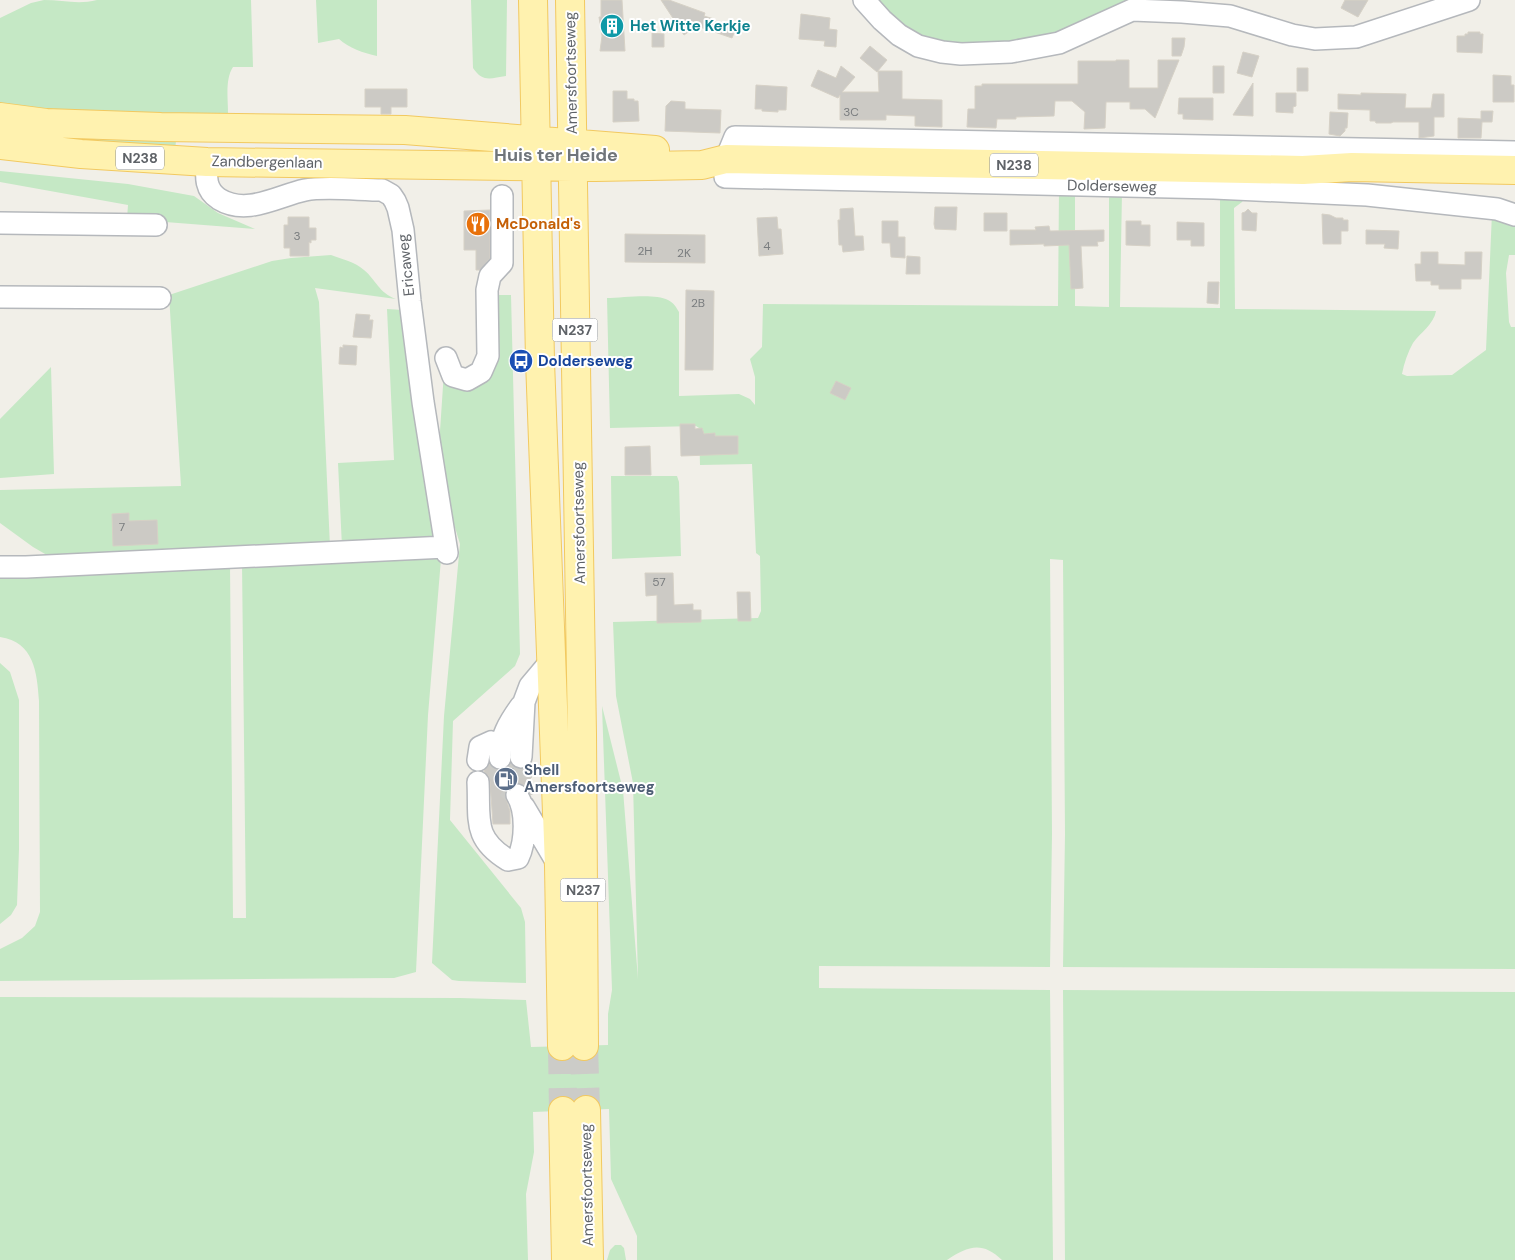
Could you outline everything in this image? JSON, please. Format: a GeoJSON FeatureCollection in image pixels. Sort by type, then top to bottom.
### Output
{"type":"FeatureCollection","features":[{"type":"Feature","properties":{"kind":"main road","name":"Amersfoortseweg"},"geometry":{"type":"LineString","coordinates":[[533,0],[540,361],[551,661],[559,866],[573,1046],[581,704],[570,0]]}},
{"type":"Feature","properties":{"kind":"main road","name":"N238"},"geometry":{"type":"LineString","coordinates":[[0,117],[46,123],[209,128],[405,130],[535,153],[572,155]]}},
{"type":"Feature","properties":{"kind":"main road"},"geometry":{"type":"LineString","coordinates":[[207,162],[209,128]]}},
{"type":"Feature","properties":{"kind":"main road","name":"Zandbergenlaan"},"geometry":{"type":"LineString","coordinates":[[0,145],[82,154],[207,162],[535,153]]}},
{"type":"Feature","properties":{"kind":"main road","name":"Dolderseweg"},"geometry":{"type":"LineString","coordinates":[[572,155],[702,165],[726,159],[1303,170],[1352,167],[1515,170]]}},
{"type":"Feature","properties":{"kind":"main road","name":"Dolderseweg"},"geometry":{"type":"LineString","coordinates":[[1303,170],[1353,180],[1428,188],[1515,189]]}},
{"type":"Feature","properties":{"kind":"main road","name":"Amersfoortseweg"},"geometry":{"type":"LineString","coordinates":[[566,1260],[575,1110],[589,1260]]}},
{"type":"Feature","properties":{"kind":"street"},"geometry":{"type":"LineString","coordinates":[[864,0],[899,35],[918,46],[942,52],[961,54],[1011,52],[1059,43],[1137,5],[1182,12],[1230,16],[1292,35],[1315,39],[1356,37],[1469,0]]}},
{"type":"Feature","properties":{"kind":"street"},"geometry":{"type":"LineString","coordinates":[[726,159],[735,138],[1515,152]]}},
{"type":"Feature","properties":{"kind":"street","name":"Dolderseweg"},"geometry":{"type":"LineString","coordinates":[[726,159],[725,177],[1243,189],[1367,195],[1497,209],[1515,214]]}},
{"type":"Feature","properties":{"kind":"street","name":"Ericaweg"},"geometry":{"type":"LineString","coordinates":[[0,567],[447,550],[423,402],[403,230],[395,201],[382,190],[306,190],[258,204],[238,206],[227,204],[216,197],[209,189],[206,175],[207,162]]}},
{"type":"Feature","properties":{"kind":"street"},"geometry":{"type":"LineString","coordinates":[[446,358],[454,376],[467,380],[481,372],[488,356],[487,290],[490,276],[502,263],[502,196]]}},
{"type":"Feature","properties":{"kind":"street"},"geometry":{"type":"LineString","coordinates":[[0,222],[156,225]]}},
{"type":"Feature","properties":{"kind":"street"},"geometry":{"type":"LineString","coordinates":[[0,297],[160,298]]}},
{"type":"Feature","properties":{"kind":"street"},"geometry":{"type":"LineString","coordinates":[[478,760],[480,747],[491,742],[500,754],[503,737],[512,718],[524,702],[530,686],[551,661]]}},
{"type":"Feature","properties":{"kind":"street"},"geometry":{"type":"LineString","coordinates":[[521,757],[524,702]]}},
{"type":"Feature","properties":{"kind":"street","name":"Amersfoortseweg"},"geometry":{"type":"LineString","coordinates":[[478,782],[480,832],[485,841],[508,860],[512,861],[518,858],[522,850],[523,832],[521,798],[559,866]]}},
{"type":"Feature","properties":{"kind":"green space"},"geometry":{"type":"Polygon","coordinates":[[[44,0],[77,2],[97,0],[251,0],[253,67],[233,67],[228,83],[228,113],[226,118],[218,124],[0,107],[0,18],[31,3],[44,0]]]}},
{"type":"Feature","properties":{"kind":"green space"},"geometry":{"type":"Polygon","coordinates":[[[316,0],[377,0],[377,56],[356,50],[339,39],[318,43],[316,0]]]}},
{"type":"Feature","properties":{"kind":"green space"},"geometry":{"type":"Polygon","coordinates":[[[471,0],[507,0],[506,76],[484,78],[473,68],[471,0]]]}},
{"type":"Feature","properties":{"kind":"green space"},"geometry":{"type":"Polygon","coordinates":[[[872,0],[1133,0],[1072,29],[1025,43],[949,47],[903,29],[872,0]]]}},
{"type":"Feature","properties":{"kind":"green space"},"geometry":{"type":"Polygon","coordinates":[[[0,121],[174,136],[176,141],[175,151],[0,134],[0,121]]]}},
{"type":"Feature","properties":{"kind":"green space"},"geometry":{"type":"Polygon","coordinates":[[[0,171],[128,184],[194,196],[218,213],[255,229],[127,219],[128,205],[0,182],[0,171]]]}},
{"type":"Feature","properties":{"kind":"green space"},"geometry":{"type":"Polygon","coordinates":[[[1059,190],[1075,190],[1075,306],[1109,307],[1109,191],[1122,191],[1120,307],[1220,308],[1220,193],[1248,194],[1234,208],[1235,309],[1436,311],[1433,320],[1409,350],[1402,374],[1407,376],[1452,375],[1486,350],[1492,213],[1515,219],[1515,255],[1509,255],[1506,273],[1509,322],[1511,327],[1515,327],[1515,969],[1063,967],[1065,834],[1063,560],[1050,559],[1052,834],[1050,967],[819,966],[819,988],[1050,990],[1053,1260],[1002,1260],[988,1250],[975,1248],[962,1251],[947,1260],[637,1260],[637,1236],[611,1179],[609,1109],[533,1112],[534,1152],[526,1194],[528,1260],[0,1260],[0,997],[460,998],[526,1000],[531,1047],[608,1045],[608,1014],[612,990],[602,706],[623,790],[638,979],[633,783],[616,696],[613,622],[758,618],[761,611],[760,556],[756,553],[752,464],[700,465],[699,428],[696,426],[610,428],[607,298],[655,297],[668,300],[676,307],[679,312],[679,396],[739,394],[750,399],[755,405],[755,377],[750,359],[762,347],[763,304],[1058,306],[1059,190]]]}},
{"type":"Feature","properties":{"kind":"green space"},"geometry":{"type":"Polygon","coordinates":[[[331,255],[360,267],[381,290],[396,299],[315,288],[319,302],[330,547],[52,558],[0,523],[0,490],[181,486],[169,295],[272,261],[331,255]]]}},
{"type":"Feature","properties":{"kind":"green space"},"geometry":{"type":"Polygon","coordinates":[[[494,295],[511,295],[520,654],[515,666],[453,721],[450,820],[521,908],[525,922],[526,983],[452,980],[432,963],[444,716],[460,544],[453,521],[439,446],[444,371],[469,387],[494,295]]]}},
{"type":"Feature","properties":{"kind":"green space"},"geometry":{"type":"Polygon","coordinates":[[[387,309],[403,310],[440,543],[342,547],[338,463],[394,460],[387,309]]]}},
{"type":"Feature","properties":{"kind":"green space"},"geometry":{"type":"Polygon","coordinates":[[[51,367],[54,474],[0,478],[0,419],[51,367]]]}},
{"type":"Feature","properties":{"kind":"green space"},"geometry":{"type":"Polygon","coordinates":[[[611,476],[677,476],[679,482],[681,556],[612,559],[611,476]]]}},
{"type":"Feature","properties":{"kind":"green space"},"geometry":{"type":"Polygon","coordinates":[[[441,559],[428,715],[416,972],[394,978],[0,981],[0,949],[22,938],[35,926],[40,912],[39,701],[37,679],[32,660],[27,652],[11,640],[0,637],[0,571],[230,564],[233,918],[246,918],[242,563],[441,559]]]}},
{"type":"Feature","properties":{"kind":"green space"},"geometry":{"type":"Polygon","coordinates":[[[0,663],[10,672],[19,700],[19,849],[17,905],[11,915],[0,924],[0,663]]]}},
{"type":"Feature","properties":{"kind":"green space"},"geometry":{"type":"Polygon","coordinates":[[[1063,990],[1515,992],[1515,1260],[1065,1260],[1063,990]]]}},
{"type":"Feature","properties":{"kind":"green space"},"geometry":{"type":"Polygon","coordinates":[[[615,1245],[621,1245],[624,1248],[626,1260],[607,1260],[610,1250],[615,1245]]]}},
{"type":"Feature","properties":{"kind":"building","name":"Het Witte Kerkje"},"geometry":{"type":"Polygon","coordinates":[[[601,0],[622,0],[625,51],[600,51],[602,36],[599,17],[601,17],[601,0]]]}},
{"type":"Feature","properties":{"kind":"building"},"geometry":{"type":"Polygon","coordinates":[[[661,0],[669,0],[705,13],[704,16],[714,19],[714,21],[735,31],[732,38],[697,26],[684,35],[661,0]]]}},
{"type":"Feature","properties":{"kind":"building"},"geometry":{"type":"Polygon","coordinates":[[[1345,0],[1368,0],[1358,17],[1341,8],[1345,0]]]}},
{"type":"Feature","properties":{"kind":"building"},"geometry":{"type":"Polygon","coordinates":[[[801,14],[830,18],[829,29],[837,30],[836,47],[824,46],[825,41],[799,39],[801,14]]]}},
{"type":"Feature","properties":{"kind":"building"},"geometry":{"type":"Polygon","coordinates":[[[1468,32],[1480,32],[1480,34],[1483,34],[1482,53],[1457,52],[1457,36],[1465,36],[1468,32]]]}},
{"type":"Feature","properties":{"kind":"building"},"geometry":{"type":"Polygon","coordinates":[[[652,33],[664,34],[664,47],[652,47],[652,33]]]}},
{"type":"Feature","properties":{"kind":"building"},"geometry":{"type":"Polygon","coordinates":[[[1172,38],[1185,38],[1181,56],[1172,56],[1172,38]]]}},
{"type":"Feature","properties":{"kind":"building"},"geometry":{"type":"Polygon","coordinates":[[[870,46],[887,60],[877,72],[860,58],[870,46]]]}},
{"type":"Feature","properties":{"kind":"building"},"geometry":{"type":"Polygon","coordinates":[[[1243,52],[1259,56],[1252,77],[1237,73],[1243,52]]]}},
{"type":"Feature","properties":{"kind":"building"},"geometry":{"type":"Polygon","coordinates":[[[1129,60],[1129,88],[1158,88],[1158,60],[1179,60],[1155,118],[1145,109],[1130,109],[1130,102],[1106,102],[1105,128],[1084,129],[1085,112],[1072,101],[1055,101],[1054,116],[997,119],[996,128],[967,127],[968,109],[975,109],[975,86],[982,86],[982,84],[1078,84],[1078,61],[1129,60]]]}},
{"type":"Feature","properties":{"kind":"building"},"geometry":{"type":"Polygon","coordinates":[[[841,66],[855,77],[842,92],[879,92],[878,71],[902,71],[902,99],[942,100],[942,127],[915,126],[915,116],[886,115],[886,120],[840,120],[840,95],[838,98],[811,86],[818,70],[836,78],[841,66]]]}},
{"type":"Feature","properties":{"kind":"building"},"geometry":{"type":"Polygon","coordinates":[[[1213,66],[1224,66],[1224,93],[1213,93],[1213,66]]]}},
{"type":"Feature","properties":{"kind":"building"},"geometry":{"type":"Polygon","coordinates":[[[1297,68],[1308,68],[1308,91],[1297,91],[1297,68]]]}},
{"type":"Feature","properties":{"kind":"building"},"geometry":{"type":"Polygon","coordinates":[[[1493,75],[1511,76],[1511,85],[1514,85],[1514,102],[1493,102],[1493,75]]]}},
{"type":"Feature","properties":{"kind":"building"},"geometry":{"type":"Polygon","coordinates":[[[1253,83],[1253,116],[1233,115],[1253,83]]]}},
{"type":"Feature","properties":{"kind":"building"},"geometry":{"type":"Polygon","coordinates":[[[756,85],[787,87],[786,110],[778,110],[778,112],[755,109],[756,85]]]}},
{"type":"Feature","properties":{"kind":"building"},"geometry":{"type":"Polygon","coordinates":[[[365,89],[407,89],[407,107],[391,107],[391,114],[381,114],[381,107],[365,107],[365,89]]]}},
{"type":"Feature","properties":{"kind":"building"},"geometry":{"type":"Polygon","coordinates":[[[613,91],[627,91],[627,99],[638,101],[639,121],[613,122],[613,91]]]}},
{"type":"Feature","properties":{"kind":"building"},"geometry":{"type":"Polygon","coordinates":[[[1276,93],[1296,93],[1296,106],[1293,107],[1293,113],[1276,112],[1276,93]]]}},
{"type":"Feature","properties":{"kind":"building"},"geometry":{"type":"Polygon","coordinates":[[[1361,93],[1406,94],[1405,108],[1431,108],[1433,94],[1444,94],[1444,117],[1434,117],[1434,136],[1419,138],[1419,122],[1376,123],[1375,121],[1370,121],[1370,110],[1338,109],[1338,94],[1361,95],[1361,93]]]}},
{"type":"Feature","properties":{"kind":"building"},"geometry":{"type":"Polygon","coordinates":[[[1179,98],[1213,98],[1213,120],[1183,119],[1183,114],[1178,114],[1179,98]]]}},
{"type":"Feature","properties":{"kind":"building"},"geometry":{"type":"Polygon","coordinates":[[[671,101],[685,102],[685,109],[721,110],[720,133],[665,131],[666,106],[671,101]]]}},
{"type":"Feature","properties":{"kind":"building"},"geometry":{"type":"Polygon","coordinates":[[[1481,111],[1493,111],[1492,122],[1482,122],[1481,138],[1458,138],[1458,118],[1481,119],[1481,111]]]}},
{"type":"Feature","properties":{"kind":"building"},"geometry":{"type":"Polygon","coordinates":[[[1330,112],[1348,113],[1347,128],[1345,128],[1345,131],[1340,136],[1329,134],[1330,112]]]}},
{"type":"Feature","properties":{"kind":"building"},"geometry":{"type":"Polygon","coordinates":[[[935,207],[957,207],[956,230],[935,229],[935,207]]]}},
{"type":"Feature","properties":{"kind":"building"},"geometry":{"type":"Polygon","coordinates":[[[853,208],[855,236],[863,236],[864,250],[843,252],[842,245],[839,245],[838,220],[840,220],[840,209],[853,208]]]}},
{"type":"Feature","properties":{"kind":"building"},"geometry":{"type":"Polygon","coordinates":[[[1248,209],[1252,213],[1257,213],[1256,231],[1242,230],[1242,213],[1248,209]]]}},
{"type":"Feature","properties":{"kind":"building"},"geometry":{"type":"Polygon","coordinates":[[[490,210],[490,258],[480,270],[476,270],[476,250],[464,250],[464,211],[490,210]]]}},
{"type":"Feature","properties":{"kind":"building"},"geometry":{"type":"Polygon","coordinates":[[[984,213],[1007,213],[1007,231],[984,231],[984,213]]]}},
{"type":"Feature","properties":{"kind":"building"},"geometry":{"type":"Polygon","coordinates":[[[1322,214],[1348,220],[1348,231],[1341,231],[1341,244],[1323,244],[1322,214]]]}},
{"type":"Feature","properties":{"kind":"building"},"geometry":{"type":"Polygon","coordinates":[[[288,217],[309,217],[309,228],[316,228],[316,240],[311,240],[311,243],[309,242],[309,256],[290,256],[290,248],[284,248],[284,225],[288,225],[288,217]]]}},
{"type":"Feature","properties":{"kind":"building"},"geometry":{"type":"Polygon","coordinates":[[[777,217],[778,229],[781,229],[783,254],[759,256],[757,218],[777,217]]]}},
{"type":"Feature","properties":{"kind":"building"},"geometry":{"type":"Polygon","coordinates":[[[882,221],[898,221],[898,237],[905,237],[905,258],[891,257],[890,243],[882,243],[882,221]]]}},
{"type":"Feature","properties":{"kind":"building"},"geometry":{"type":"Polygon","coordinates":[[[1126,221],[1141,221],[1141,225],[1150,225],[1150,246],[1126,245],[1126,221]]]}},
{"type":"Feature","properties":{"kind":"building"},"geometry":{"type":"Polygon","coordinates":[[[1177,222],[1204,223],[1204,246],[1191,246],[1191,240],[1177,240],[1177,222]]]}},
{"type":"Feature","properties":{"kind":"building"},"geometry":{"type":"Polygon","coordinates":[[[1049,226],[1050,231],[1104,230],[1104,241],[1097,242],[1098,246],[1081,246],[1083,288],[1071,289],[1069,245],[1010,245],[1010,230],[1036,230],[1035,227],[1049,226]]]}},
{"type":"Feature","properties":{"kind":"building"},"geometry":{"type":"Polygon","coordinates":[[[1366,230],[1399,231],[1398,249],[1384,248],[1385,244],[1366,244],[1366,230]]]}},
{"type":"Feature","properties":{"kind":"building"},"geometry":{"type":"Polygon","coordinates":[[[625,234],[705,235],[705,263],[625,262],[625,234]]]}},
{"type":"Feature","properties":{"kind":"building"},"geometry":{"type":"Polygon","coordinates":[[[1421,252],[1438,252],[1438,264],[1465,265],[1465,252],[1482,252],[1481,279],[1461,279],[1461,289],[1439,289],[1439,285],[1431,285],[1431,281],[1416,281],[1415,264],[1421,264],[1421,252]]]}},
{"type":"Feature","properties":{"kind":"building"},"geometry":{"type":"Polygon","coordinates":[[[907,256],[920,257],[920,274],[906,274],[907,256]]]}},
{"type":"Feature","properties":{"kind":"building"},"geometry":{"type":"Polygon","coordinates":[[[1208,282],[1219,282],[1218,304],[1207,303],[1208,282]]]}},
{"type":"Feature","properties":{"kind":"building"},"geometry":{"type":"Polygon","coordinates":[[[686,290],[714,291],[713,370],[685,370],[686,290]]]}},
{"type":"Feature","properties":{"kind":"building"},"geometry":{"type":"Polygon","coordinates":[[[356,314],[370,315],[369,320],[373,320],[371,338],[353,337],[356,314]]]}},
{"type":"Feature","properties":{"kind":"building"},"geometry":{"type":"Polygon","coordinates":[[[343,345],[357,346],[356,365],[339,364],[340,347],[343,348],[343,345]]]}},
{"type":"Feature","properties":{"kind":"building"},"geometry":{"type":"Polygon","coordinates":[[[836,381],[851,388],[845,400],[830,393],[836,381]]]}},
{"type":"Feature","properties":{"kind":"building"},"geometry":{"type":"Polygon","coordinates":[[[680,424],[695,424],[695,429],[702,428],[704,434],[715,433],[715,436],[738,436],[738,454],[681,456],[680,424]]]}},
{"type":"Feature","properties":{"kind":"building"},"geometry":{"type":"Polygon","coordinates":[[[650,446],[651,475],[625,475],[625,447],[650,446]]]}},
{"type":"Feature","properties":{"kind":"building"},"geometry":{"type":"Polygon","coordinates":[[[129,513],[129,521],[157,520],[158,544],[113,546],[112,514],[129,513]]]}},
{"type":"Feature","properties":{"kind":"building"},"geometry":{"type":"Polygon","coordinates":[[[645,573],[673,573],[674,605],[693,604],[693,610],[701,610],[701,622],[657,623],[657,595],[646,596],[645,573]]]}},
{"type":"Feature","properties":{"kind":"building"},"geometry":{"type":"Polygon","coordinates":[[[737,592],[750,592],[751,621],[738,621],[737,592]]]}},
{"type":"Feature","properties":{"kind":"building"},"geometry":{"type":"Polygon","coordinates":[[[489,764],[494,769],[500,770],[506,769],[511,764],[515,768],[521,769],[530,765],[531,795],[524,785],[518,783],[506,788],[505,795],[510,811],[510,824],[493,824],[490,782],[488,775],[484,771],[489,764]]]}},
{"type":"Feature","properties":{"kind":"tunnel"},"geometry":{"type":"LineString","coordinates":[[521,757],[522,795]]}},
{"type":"Feature","properties":{"kind":"tunnel"},"geometry":{"type":"LineString","coordinates":[[500,758],[500,783],[517,795]]}},
{"type":"Feature","properties":{"kind":"tunnel"},"geometry":{"type":"LineString","coordinates":[[562,1046],[563,1111]]}},
{"type":"Feature","properties":{"kind":"tunnel"},"geometry":{"type":"LineString","coordinates":[[584,1046],[586,1110]]}},
{"type":"Feature","properties":{"kind":"place","name":"Het Witte Kerkje"},"geometry":{"type":"Point","coordinates":[612,26]}},
{"type":"Feature","properties":{"kind":"place","name":"McDonald's"},"geometry":{"type":"Point","coordinates":[478,224]}},
{"type":"Feature","properties":{"kind":"place","name":"Dolderseweg"},"geometry":{"type":"Point","coordinates":[521,361]}},
{"type":"Feature","properties":{"kind":"place","name":"Shell Amersfoortseweg"},"geometry":{"type":"Point","coordinates":[506,779]}},
{"type":"Feature","properties":{"kind":"district","name":"Huis ter Heide"},"geometry":{"type":"Point","coordinates":[556,155]}}]}
